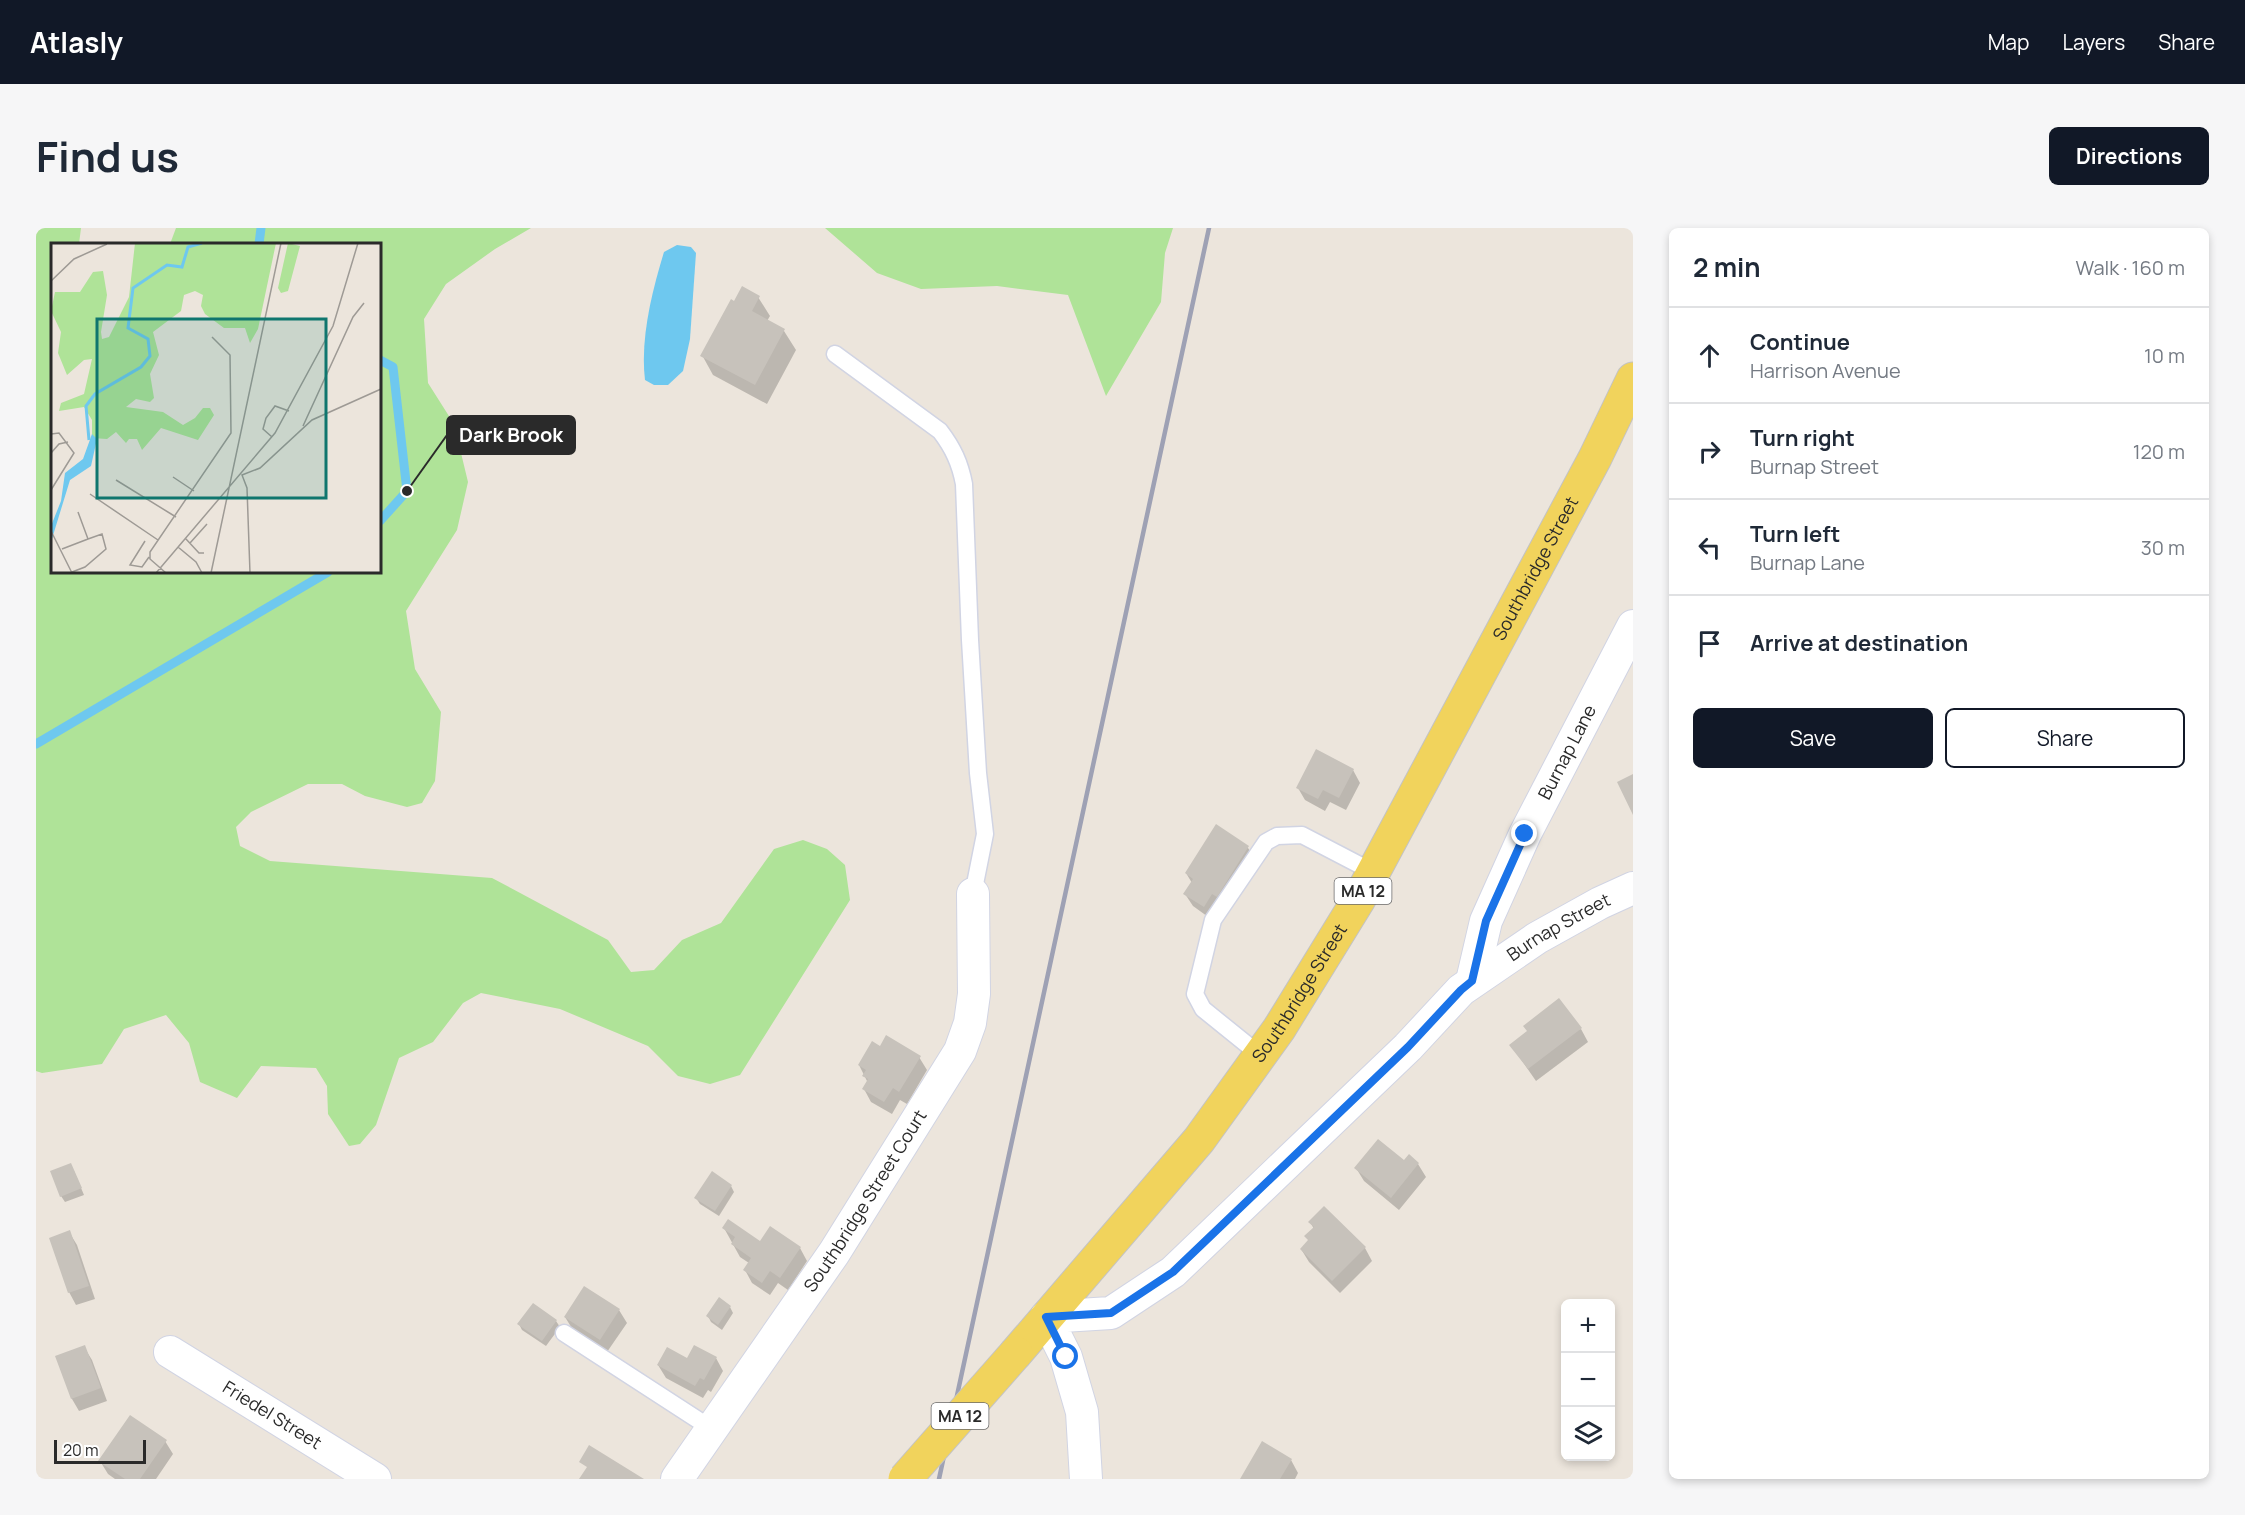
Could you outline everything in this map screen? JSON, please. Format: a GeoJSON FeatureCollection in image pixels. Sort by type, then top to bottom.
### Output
{"type":"FeatureCollection","features":[{"type":"Feature","properties":{"kind":"main road","name":"Southbridge Street"},"geometry":{"type":"LineString","coordinates":[[905,1479],[1199,1140],[1279,1029],[1359,899],[1589,468],[1633,379]]}},
{"type":"Feature","properties":{"kind":"street","name":"Burnap Lane"},"geometry":{"type":"LineString","coordinates":[[1472,981],[1486,921],[1525,834],[1633,626]]}},
{"type":"Feature","properties":{"kind":"street","name":"Burnap Street"},"geometry":{"type":"LineString","coordinates":[[1046,1317],[1111,1313],[1173,1272],[1408,1047],[1461,990],[1548,932],[1600,903],[1633,888]]}},
{"type":"Feature","properties":{"kind":"street","name":"Southbridge Street Court"},"geometry":{"type":"LineString","coordinates":[[677,1479],[834,1253],[960,1051],[970,1023],[974,994],[973,894]]}},
{"type":"Feature","properties":{"kind":"street"},"geometry":{"type":"LineString","coordinates":[[1046,1317],[1066,1357],[1082,1412],[1086,1479]]}},
{"type":"Feature","properties":{"kind":"street","name":"Friedel Street"},"geometry":{"type":"LineString","coordinates":[[170,1352],[375,1479]]}},
{"type":"Feature","properties":{"kind":"lane"},"geometry":{"type":"LineString","coordinates":[[835,354],[940,431],[952,447],[960,464],[964,484],[970,651],[978,773],[985,834],[973,894]]}},
{"type":"Feature","properties":{"kind":"lane"},"geometry":{"type":"LineString","coordinates":[[1260,1055],[1203,1009],[1194,994],[1213,920],[1266,842],[1277,836],[1302,835],[1373,872]]}},
{"type":"Feature","properties":{"kind":"lane"},"geometry":{"type":"LineString","coordinates":[[564,1333],[712,1429]]}},
{"type":"Feature","properties":{"kind":"green space"},"geometry":{"type":"Polygon","coordinates":[[[36,228],[81,228],[79,243],[51,243],[51,573],[381,573],[381,243],[170,243],[176,228],[531,228],[495,249],[446,284],[424,319],[428,383],[454,424],[468,482],[457,530],[406,611],[415,669],[441,712],[435,781],[422,803],[407,807],[365,796],[342,784],[308,784],[251,812],[236,827],[240,846],[270,861],[492,878],[608,940],[631,972],[654,970],[682,940],[721,923],[774,849],[803,840],[827,849],[845,865],[850,900],[740,1075],[710,1084],[678,1076],[648,1046],[560,1009],[481,993],[463,1003],[433,1042],[399,1058],[376,1125],[360,1144],[349,1146],[328,1114],[327,1086],[316,1068],[261,1066],[237,1098],[200,1082],[189,1043],[166,1015],[124,1029],[102,1064],[42,1073],[36,1071],[36,228]]]}},
{"type":"Feature","properties":{"kind":"green space"},"geometry":{"type":"Polygon","coordinates":[[[825,228],[1173,228],[1165,253],[1161,302],[1106,396],[1068,295],[997,286],[921,289],[877,273],[825,228]]]}},
{"type":"Feature","properties":{"kind":"water"},"geometry":{"type":"Polygon","coordinates":[[[677,245],[691,247],[696,253],[690,339],[683,371],[668,385],[654,385],[645,380],[644,348],[648,315],[664,252],[677,245]]]}},
{"type":"Feature","properties":{"kind":"building"},"geometry":{"type":"Polygon","coordinates":[[[742,286],[760,296],[752,311],[785,329],[755,385],[700,356],[731,299],[734,301],[742,286]]]}},
{"type":"Feature","properties":{"kind":"building"},"geometry":{"type":"Polygon","coordinates":[[[1316,749],[1354,769],[1339,798],[1323,790],[1318,799],[1296,788],[1316,749]]]}},
{"type":"Feature","properties":{"kind":"building"},"geometry":{"type":"Polygon","coordinates":[[[1633,774],[1633,815],[1617,782],[1633,774]]]}},
{"type":"Feature","properties":{"kind":"building"},"geometry":{"type":"Polygon","coordinates":[[[1216,824],[1249,846],[1217,897],[1212,894],[1204,907],[1183,894],[1193,879],[1185,873],[1216,824]]]}},
{"type":"Feature","properties":{"kind":"building"},"geometry":{"type":"Polygon","coordinates":[[[1559,998],[1582,1028],[1528,1069],[1509,1045],[1527,1031],[1523,1026],[1559,998]]]}},
{"type":"Feature","properties":{"kind":"building"},"geometry":{"type":"Polygon","coordinates":[[[886,1035],[921,1056],[899,1092],[893,1088],[884,1102],[862,1089],[868,1079],[862,1076],[866,1070],[858,1065],[872,1041],[880,1046],[886,1035]]]}},
{"type":"Feature","properties":{"kind":"building"},"geometry":{"type":"Polygon","coordinates":[[[1378,1139],[1404,1160],[1409,1154],[1419,1163],[1391,1198],[1354,1168],[1378,1139]]]}},
{"type":"Feature","properties":{"kind":"building"},"geometry":{"type":"Polygon","coordinates":[[[71,1163],[82,1188],[60,1197],[50,1171],[71,1163]]]}},
{"type":"Feature","properties":{"kind":"building"},"geometry":{"type":"Polygon","coordinates":[[[712,1171],[732,1185],[715,1211],[694,1198],[712,1171]]]}},
{"type":"Feature","properties":{"kind":"building"},"geometry":{"type":"Polygon","coordinates":[[[1324,1206],[1366,1247],[1332,1281],[1300,1249],[1308,1240],[1304,1236],[1314,1227],[1308,1222],[1324,1206]]]}},
{"type":"Feature","properties":{"kind":"building"},"geometry":{"type":"Polygon","coordinates":[[[728,1219],[760,1241],[770,1226],[801,1247],[780,1278],[770,1271],[762,1283],[743,1270],[751,1258],[731,1244],[735,1237],[722,1228],[728,1219]]]}},
{"type":"Feature","properties":{"kind":"building"},"geometry":{"type":"Polygon","coordinates":[[[70,1230],[89,1286],[68,1293],[49,1238],[70,1230]]]}},
{"type":"Feature","properties":{"kind":"building"},"geometry":{"type":"Polygon","coordinates":[[[584,1286],[620,1309],[600,1340],[564,1317],[584,1286]]]}},
{"type":"Feature","properties":{"kind":"building"},"geometry":{"type":"Polygon","coordinates":[[[719,1297],[731,1306],[718,1325],[706,1316],[719,1297]]]}},
{"type":"Feature","properties":{"kind":"building"},"geometry":{"type":"Polygon","coordinates":[[[533,1303],[557,1320],[542,1341],[517,1324],[533,1303]]]}},
{"type":"Feature","properties":{"kind":"building"},"geometry":{"type":"Polygon","coordinates":[[[85,1345],[101,1388],[71,1399],[55,1356],[85,1345]]]}},
{"type":"Feature","properties":{"kind":"building"},"geometry":{"type":"Polygon","coordinates":[[[694,1345],[717,1357],[704,1380],[700,1378],[695,1386],[657,1365],[667,1347],[687,1358],[694,1345]]]}},
{"type":"Feature","properties":{"kind":"building"},"geometry":{"type":"Polygon","coordinates":[[[130,1415],[167,1440],[140,1479],[125,1479],[98,1461],[130,1415]]]}},
{"type":"Feature","properties":{"kind":"building"},"geometry":{"type":"Polygon","coordinates":[[[1262,1441],[1292,1459],[1280,1479],[1240,1479],[1262,1441]]]}},
{"type":"Feature","properties":{"kind":"building"},"geometry":{"type":"Polygon","coordinates":[[[589,1445],[644,1479],[579,1479],[587,1467],[579,1462],[589,1445]]]}},
{"type":"Feature","properties":{"kind":"waterway"},"geometry":{"type":"LineString","coordinates":[[259,243],[261,228]]}},
{"type":"Feature","properties":{"kind":"waterway"},"geometry":{"type":"LineString","coordinates":[[381,361],[393,367],[407,491],[381,520]]}},
{"type":"Feature","properties":{"kind":"waterway"},"geometry":{"type":"LineString","coordinates":[[36,744],[326,573]]}},
{"type":"Feature","properties":{"kind":"railway"},"geometry":{"type":"LineString","coordinates":[[939,1479],[1209,228]]}},
{"type":"Feature","properties":{"kind":"place","name":"Dark Brook"},"geometry":{"type":"Point","coordinates":[407,491]}},
{"type":"Feature","properties":{"kind":"route"},"geometry":{"type":"LineString","coordinates":[[1066,1357],[1046,1317],[1111,1313],[1173,1272],[1408,1047],[1472,981],[1486,921],[1525,834]]}}]}
